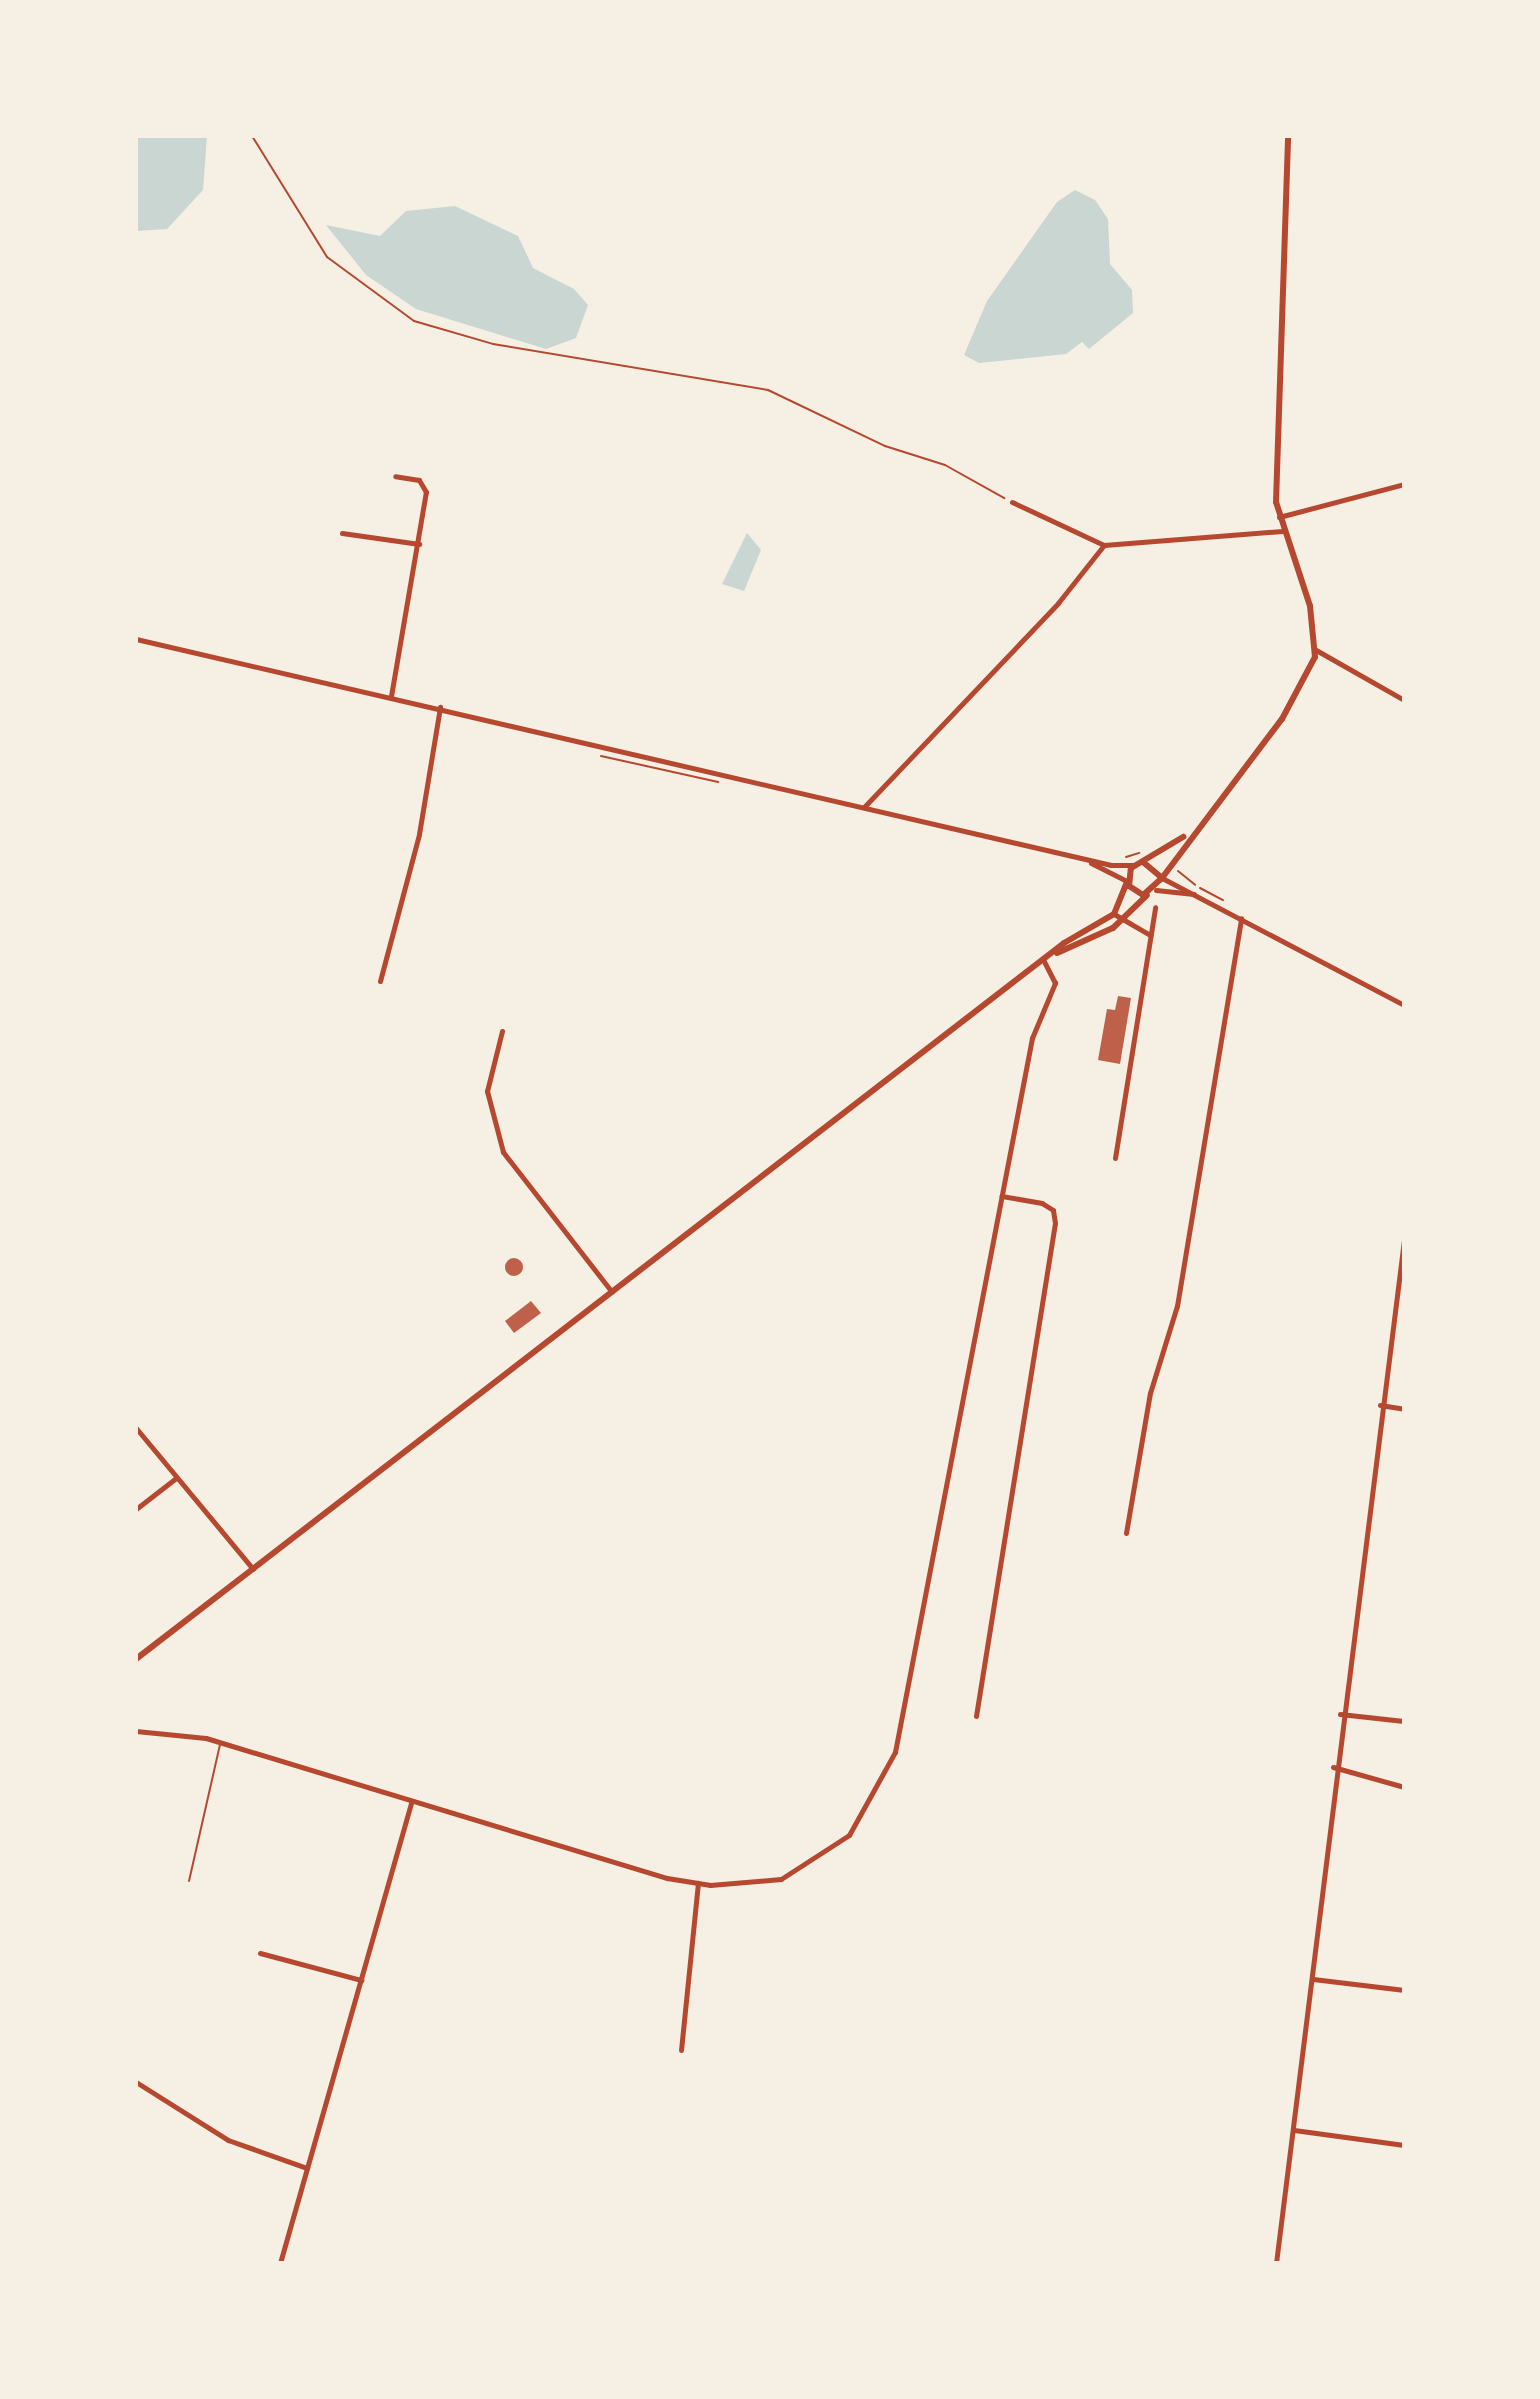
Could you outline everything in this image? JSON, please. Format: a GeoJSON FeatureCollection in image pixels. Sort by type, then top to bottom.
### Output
{"type":"FeatureCollection","features":[{"type":"Feature","properties":{"kind":"street"},"geometry":{"type":"LineString","coordinates":[[1044,961],[1121,921],[1156,890],[1191,832],[1282,719],[1316,650],[1305,588],[1278,517],[1288,136]]}},
{"type":"Feature","properties":{"kind":"street"},"geometry":{"type":"LineString","coordinates":[[391,696],[426,492],[419,480],[395,476]]}},
{"type":"Feature","properties":{"kind":"street"},"geometry":{"type":"LineString","coordinates":[[1278,517],[1404,484]]}},
{"type":"Feature","properties":{"kind":"street"},"geometry":{"type":"LineString","coordinates":[[1012,502],[1104,545],[1282,531]]}},
{"type":"Feature","properties":{"kind":"street"},"geometry":{"type":"LineString","coordinates":[[342,533],[419,544]]}},
{"type":"Feature","properties":{"kind":"street"},"geometry":{"type":"LineString","coordinates":[[864,807],[1058,603],[1104,545]]}},
{"type":"Feature","properties":{"kind":"street"},"geometry":{"type":"LineString","coordinates":[[136,639],[1083,858],[1135,865],[1191,832]]}},
{"type":"Feature","properties":{"kind":"street"},"geometry":{"type":"LineString","coordinates":[[1316,650],[1404,700]]}},
{"type":"Feature","properties":{"kind":"street"},"geometry":{"type":"LineString","coordinates":[[380,981],[419,834],[440,707]]}},
{"type":"Feature","properties":{"kind":"street"},"geometry":{"type":"LineString","coordinates":[[1083,858],[1147,895]]}},
{"type":"Feature","properties":{"kind":"street"},"geometry":{"type":"LineString","coordinates":[[1143,862],[1162,878],[1404,1005]]}},
{"type":"Feature","properties":{"kind":"street"},"geometry":{"type":"LineString","coordinates":[[136,1659],[1044,961],[1114,914],[1135,865]]}},
{"type":"Feature","properties":{"kind":"street"},"geometry":{"type":"LineString","coordinates":[[1156,890],[1195,894]]}},
{"type":"Feature","properties":{"kind":"street"},"geometry":{"type":"LineString","coordinates":[[1115,1158],[1155,907]]}},
{"type":"Feature","properties":{"kind":"street"},"geometry":{"type":"LineString","coordinates":[[1114,914],[1121,921],[1150,935]]}},
{"type":"Feature","properties":{"kind":"street"},"geometry":{"type":"LineString","coordinates":[[1126,1533],[1150,1393],[1177,1306],[1241,918]]}},
{"type":"Feature","properties":{"kind":"street"},"geometry":{"type":"LineString","coordinates":[[136,1731],[220,1742],[698,1883],[736,1887],[801,1869],[849,1835],[883,1786],[929,1587],[1032,1038],[1055,983],[1044,961]]}},
{"type":"Feature","properties":{"kind":"street"},"geometry":{"type":"LineString","coordinates":[[502,1031],[487,1091],[503,1152],[612,1292]]}},
{"type":"Feature","properties":{"kind":"street"},"geometry":{"type":"LineString","coordinates":[[976,1716],[1055,1223],[1053,1210],[1042,1203],[1002,1196]]}},
{"type":"Feature","properties":{"kind":"street"},"geometry":{"type":"LineString","coordinates":[[1276,2263],[1313,1979],[1333,1767],[1404,1240]]}},
{"type":"Feature","properties":{"kind":"street"},"geometry":{"type":"LineString","coordinates":[[1380,1405],[1404,1409]]}},
{"type":"Feature","properties":{"kind":"street"},"geometry":{"type":"LineString","coordinates":[[136,1428],[253,1569]]}},
{"type":"Feature","properties":{"kind":"street"},"geometry":{"type":"LineString","coordinates":[[136,1509],[176,1478]]}},
{"type":"Feature","properties":{"kind":"street"},"geometry":{"type":"LineString","coordinates":[[1340,1714],[1404,1721]]}},
{"type":"Feature","properties":{"kind":"street"},"geometry":{"type":"LineString","coordinates":[[1333,1767],[1404,1787]]}},
{"type":"Feature","properties":{"kind":"street"},"geometry":{"type":"LineString","coordinates":[[280,2263],[412,1801]]}},
{"type":"Feature","properties":{"kind":"street"},"geometry":{"type":"LineString","coordinates":[[681,2050],[698,1883]]}},
{"type":"Feature","properties":{"kind":"street"},"geometry":{"type":"LineString","coordinates":[[260,1953],[361,1980]]}},
{"type":"Feature","properties":{"kind":"street"},"geometry":{"type":"LineString","coordinates":[[1313,1979],[1404,1990]]}},
{"type":"Feature","properties":{"kind":"street"},"geometry":{"type":"LineString","coordinates":[[136,2082],[217,2134],[307,2168]]}},
{"type":"Feature","properties":{"kind":"street"},"geometry":{"type":"LineString","coordinates":[[1294,2130],[1404,2145]]}},
{"type":"Feature","properties":{"kind":"lane"},"geometry":{"type":"LineString","coordinates":[[189,1881],[220,1742]]}},
{"type":"Feature","properties":{"kind":"path"},"geometry":{"type":"LineString","coordinates":[[252,136],[327,257],[414,321],[493,344],[768,390],[885,446],[945,465],[1012,502]]}},
{"type":"Feature","properties":{"kind":"shaded area"},"geometry":{"type":"Polygon","coordinates":[[[136,136],[207,136],[203,190],[167,229],[136,231],[136,136]]]}},
{"type":"Feature","properties":{"kind":"shaded area"},"geometry":{"type":"Polygon","coordinates":[[[1075,190],[1095,200],[1108,219],[1110,264],[1132,290],[1133,313],[1089,349],[1082,342],[1066,354],[979,363],[964,355],[987,301],[1057,202],[1075,190]]]}},
{"type":"Feature","properties":{"kind":"shaded area"},"geometry":{"type":"Polygon","coordinates":[[[455,206],[518,236],[533,268],[574,289],[588,305],[576,338],[546,349],[416,309],[366,275],[326,225],[380,236],[406,211],[455,206]]]}},
{"type":"Feature","properties":{"kind":"shaded area"},"geometry":{"type":"Polygon","coordinates":[[[747,533],[761,550],[744,591],[722,584],[747,533]]]}},
{"type":"Feature","properties":{"kind":"building"},"geometry":{"type":"Polygon","coordinates":[[[1118,996],[1131,998],[1120,1064],[1098,1060],[1107,1009],[1115,1010],[1118,996]]]}},
{"type":"Feature","properties":{"kind":"building"},"geometry":{"type":"Polygon","coordinates":[[[514,1258],[523,1267],[514,1276],[505,1267],[514,1258]]]}},
{"type":"Feature","properties":{"kind":"building"},"geometry":{"type":"Polygon","coordinates":[[[531,1301],[541,1313],[514,1333],[505,1321],[531,1301]]]}}]}
